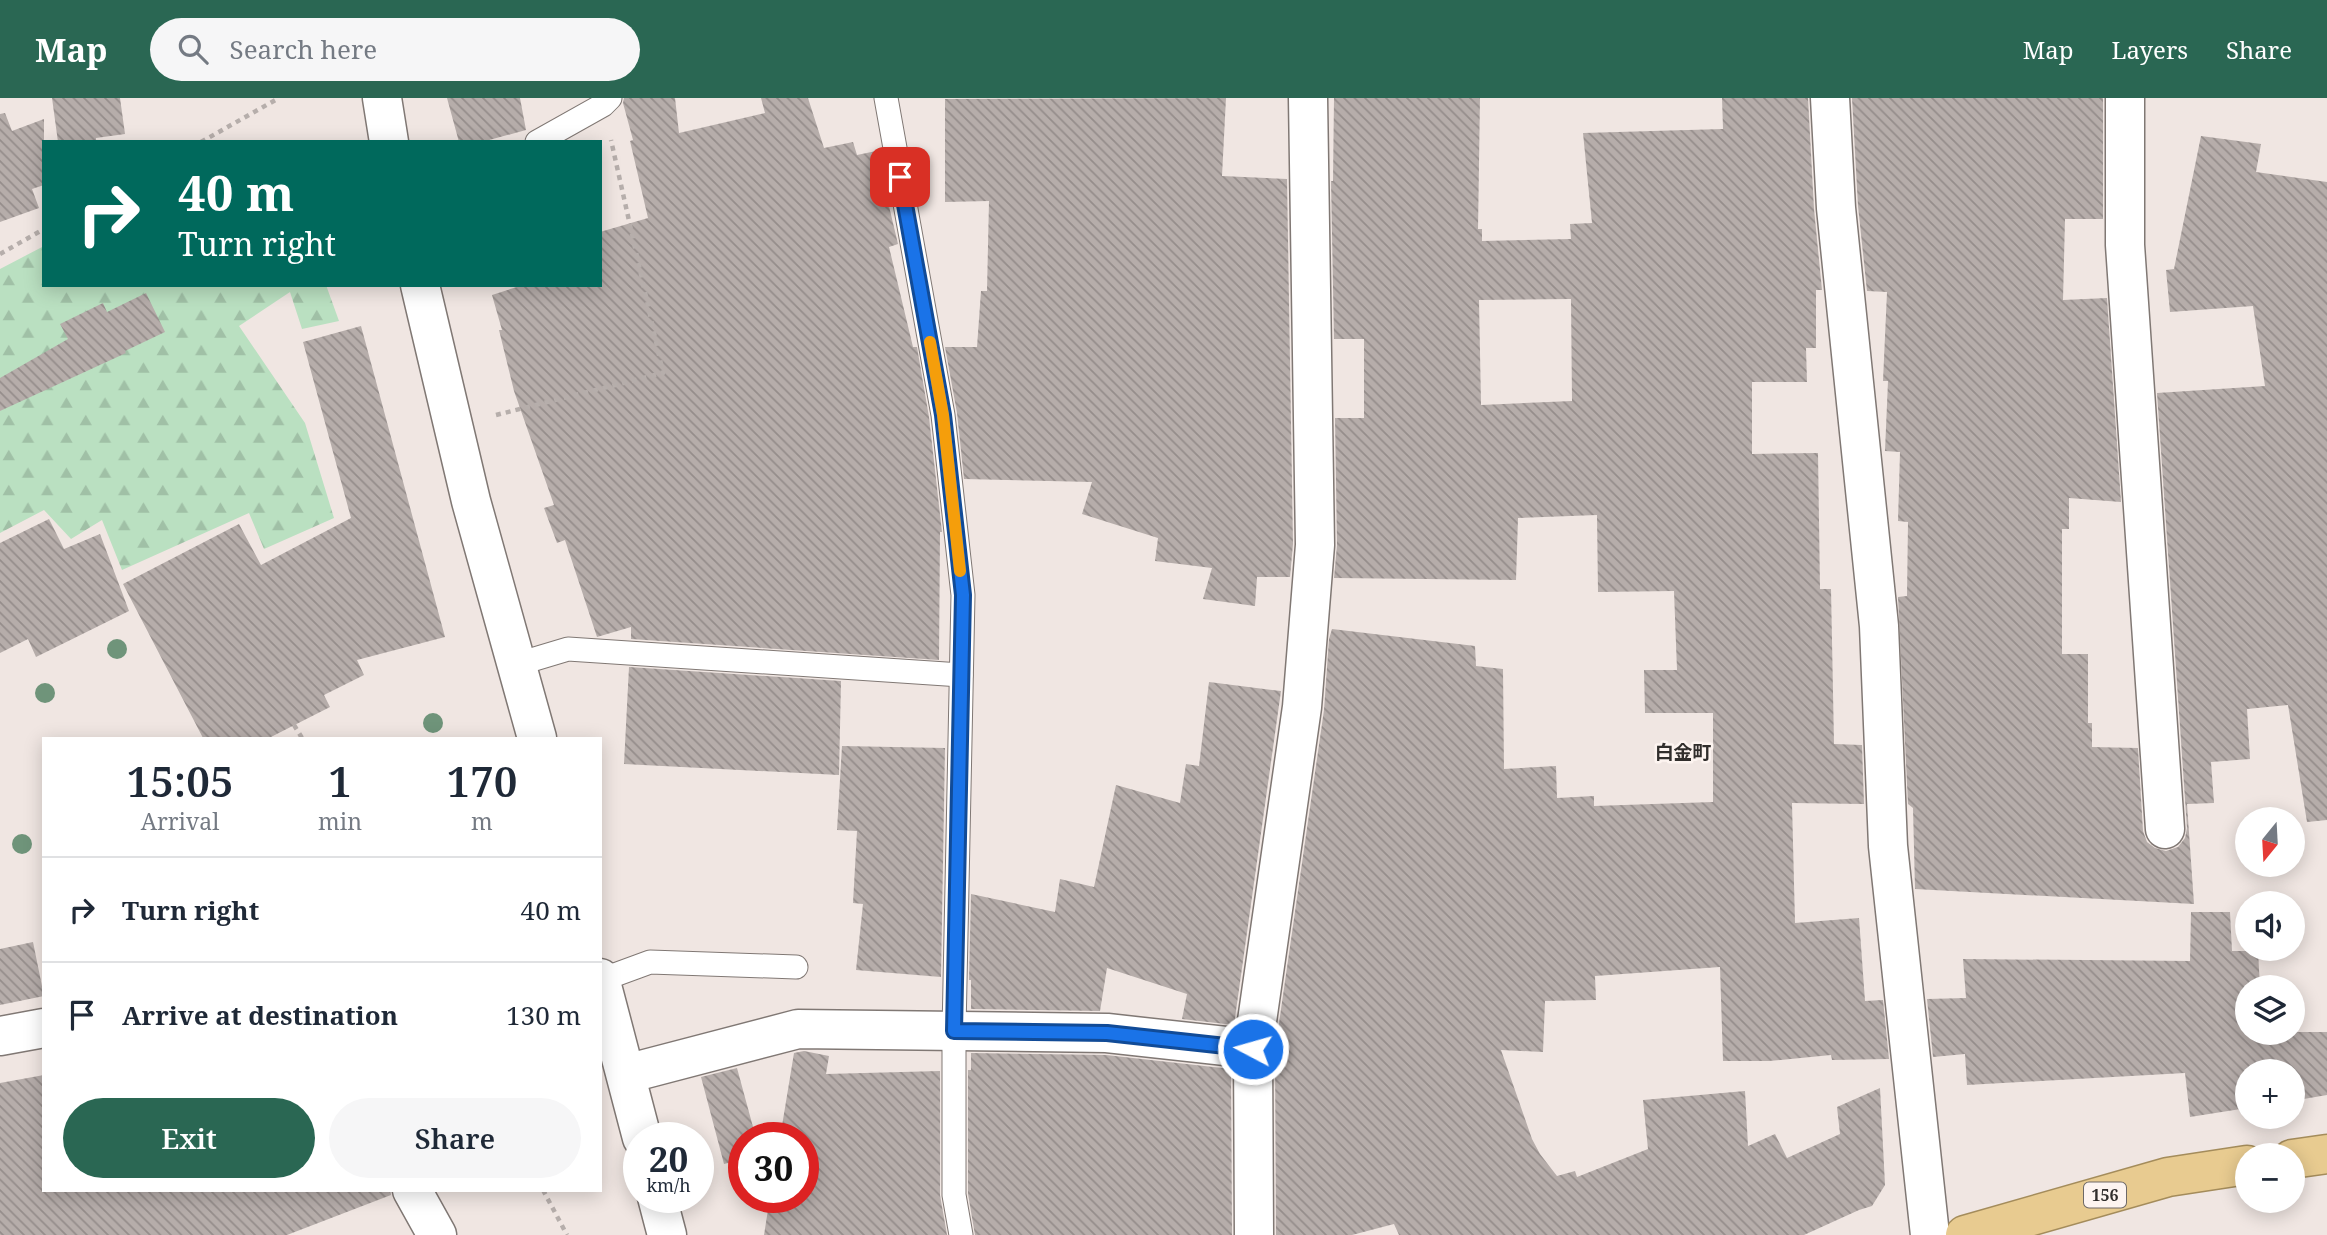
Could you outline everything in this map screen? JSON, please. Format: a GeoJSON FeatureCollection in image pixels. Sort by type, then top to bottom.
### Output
{"type":"FeatureCollection","features":[{"type":"Feature","properties":{"kind":"highway"},"geometry":{"type":"LineString","coordinates":[[2305,1157],[2327,1154]]}},
{"type":"Feature","properties":{"kind":"highway","name":"156"},"geometry":{"type":"LineString","coordinates":[[1965,1235],[2168,1177],[2235,1167]]}},
{"type":"Feature","properties":{"kind":"street"},"geometry":{"type":"LineString","coordinates":[[382,98],[389,140]]}},
{"type":"Feature","properties":{"kind":"street"},"geometry":{"type":"LineString","coordinates":[[1254,1235],[1253,1049],[1302,707],[1315,545],[1308,98]]}},
{"type":"Feature","properties":{"kind":"street"},"geometry":{"type":"LineString","coordinates":[[1830,98],[1836,208],[1879,626],[1888,846],[1930,1235]]}},
{"type":"Feature","properties":{"kind":"street"},"geometry":{"type":"LineString","coordinates":[[2125,98],[2124,246],[2165,829]]}},
{"type":"Feature","properties":{"kind":"street"},"geometry":{"type":"LineString","coordinates":[[419,287],[471,501],[537,737]]}},
{"type":"Feature","properties":{"kind":"street"},"geometry":{"type":"LineString","coordinates":[[602,986],[638,1122]]}},
{"type":"Feature","properties":{"kind":"street"},"geometry":{"type":"LineString","coordinates":[[0,1036],[42,1028]]}},
{"type":"Feature","properties":{"kind":"street"},"geometry":{"type":"LineString","coordinates":[[626,1074],[798,1029],[1107,1033],[1253,1049]]}},
{"type":"Feature","properties":{"kind":"street"},"geometry":{"type":"LineString","coordinates":[[413,1192],[437,1235]]}},
{"type":"Feature","properties":{"kind":"street"},"geometry":{"type":"LineString","coordinates":[[661,1213],[667,1235]]}},
{"type":"Feature","properties":{"kind":"lane"},"geometry":{"type":"LineString","coordinates":[[886,98],[943,415],[963,595],[954,1031],[954,1195],[961,1235]]}},
{"type":"Feature","properties":{"kind":"lane"},"geometry":{"type":"LineString","coordinates":[[540,140],[607,101]]}},
{"type":"Feature","properties":{"kind":"lane"},"geometry":{"type":"LineString","coordinates":[[518,664],[568,649],[961,675]]}},
{"type":"Feature","properties":{"kind":"lane"},"geometry":{"type":"LineString","coordinates":[[602,978],[649,962],[796,967]]}},
{"type":"Feature","properties":{"kind":"path"},"geometry":{"type":"LineString","coordinates":[[205,140],[279,98]]}},
{"type":"Feature","properties":{"kind":"path"},"geometry":{"type":"LineString","coordinates":[[496,415],[663,373],[607,101]]}},
{"type":"Feature","properties":{"kind":"path"},"geometry":{"type":"LineString","coordinates":[[0,254],[42,230]]}},
{"type":"Feature","properties":{"kind":"path"},"geometry":{"type":"LineString","coordinates":[[295,725],[301,737]]}},
{"type":"Feature","properties":{"kind":"path"},"geometry":{"type":"LineString","coordinates":[[544,1192],[567,1235]]}},
{"type":"Feature","properties":{"kind":"green space"},"geometry":{"type":"Polygon","coordinates":[[[42,247],[42,287],[327,287],[339,321],[302,329],[290,292],[239,326],[305,423],[334,518],[264,549],[249,513],[122,570],[102,520],[71,539],[44,510],[0,533],[0,269],[42,247]]]}},
{"type":"Feature","properties":{"kind":"building"},"geometry":{"type":"Polygon","coordinates":[[[52,98],[120,98],[125,134],[96,140],[58,140],[52,98]]]}},
{"type":"Feature","properties":{"kind":"building"},"geometry":{"type":"Polygon","coordinates":[[[447,98],[520,98],[526,130],[489,140],[458,140],[447,98]]]}},
{"type":"Feature","properties":{"kind":"building"},"geometry":{"type":"Polygon","coordinates":[[[624,98],[675,98],[679,133],[765,113],[761,98],[808,98],[824,148],[853,142],[857,155],[881,150],[891,202],[888,202],[898,244],[889,247],[913,347],[917,347],[929,417],[942,532],[939,660],[631,639],[631,627],[597,637],[565,540],[557,543],[544,508],[554,505],[514,391],[492,295],[517,287],[602,287],[602,231],[648,218],[624,98]]]}},
{"type":"Feature","properties":{"kind":"building"},"geometry":{"type":"Polygon","coordinates":[[[1226,98],[1222,176],[1287,179],[1293,544],[1290,577],[1257,577],[1255,606],[1203,599],[1212,568],[1155,561],[1158,538],[1082,514],[1092,482],[964,479],[957,413],[945,347],[977,347],[981,291],[987,291],[989,201],[945,202],[945,99],[1226,98]]]}},
{"type":"Feature","properties":{"kind":"building"},"geometry":{"type":"Polygon","coordinates":[[[1334,98],[1480,98],[1478,229],[1482,229],[1482,241],[1571,239],[1570,224],[1592,223],[1583,133],[1723,129],[1722,98],[1808,98],[1822,290],[1816,290],[1816,348],[1806,348],[1807,382],[1752,382],[1752,454],[1818,453],[1820,589],[1831,589],[1834,744],[1862,745],[1864,804],[1792,803],[1795,923],[1859,918],[1865,1001],[1883,1000],[1889,1059],[1832,1060],[1831,1055],[1769,1061],[1723,1061],[1720,967],[1595,976],[1596,1000],[1545,1001],[1543,1052],[1501,1050],[1532,1139],[1557,1176],[1575,1171],[1577,1177],[1648,1149],[1643,1100],[1745,1091],[1748,1146],[1775,1134],[1787,1158],[1840,1134],[1837,1107],[1880,1088],[1885,1185],[1872,1206],[1804,1235],[1399,1235],[1394,1224],[1352,1235],[1276,1235],[1275,1051],[1324,710],[1332,629],[1475,646],[1476,666],[1503,669],[1504,769],[1556,766],[1557,798],[1594,796],[1594,806],[1713,802],[1713,713],[1645,713],[1644,670],[1677,670],[1674,591],[1598,592],[1597,515],[1518,518],[1516,580],[1334,578],[1337,545],[1335,418],[1364,418],[1364,339],[1334,339],[1334,98]],[[1571,299],[1479,300],[1481,405],[1572,401],[1571,299]]]}},
{"type":"Feature","properties":{"kind":"building"},"geometry":{"type":"Polygon","coordinates":[[[1852,98],[2103,98],[2103,219],[2065,219],[2063,300],[2107,298],[2121,502],[2069,498],[2069,529],[2062,529],[2062,654],[2088,654],[2088,723],[2092,723],[2092,747],[2138,748],[2143,831],[2147,842],[2166,851],[2178,847],[2185,838],[2187,828],[2157,393],[2265,386],[2253,306],[2170,312],[2166,270],[2174,269],[2201,136],[2261,144],[2256,172],[2327,182],[2327,820],[2307,822],[2288,705],[2247,709],[2250,759],[2211,762],[2214,803],[2187,804],[2194,904],[1915,889],[1913,808],[1908,804],[1898,597],[1907,596],[1908,522],[1898,521],[1900,452],[1885,451],[1888,381],[1883,381],[1887,292],[1867,291],[1858,206],[1852,98]]]}},
{"type":"Feature","properties":{"kind":"building"},"geometry":{"type":"Polygon","coordinates":[[[5,113],[12,131],[44,119],[44,140],[42,186],[32,189],[39,208],[0,222],[0,114],[5,113]]]}},
{"type":"Feature","properties":{"kind":"building"},"geometry":{"type":"Polygon","coordinates":[[[146,293],[165,332],[0,411],[0,378],[68,339],[60,324],[103,303],[107,312],[146,293]]]}},
{"type":"Feature","properties":{"kind":"building"},"geometry":{"type":"Polygon","coordinates":[[[361,326],[445,637],[357,660],[364,675],[324,695],[330,707],[271,737],[202,737],[123,584],[239,524],[261,565],[351,518],[303,342],[361,326]]]}},
{"type":"Feature","properties":{"kind":"building"},"geometry":{"type":"Polygon","coordinates":[[[49,519],[64,549],[100,534],[129,611],[36,657],[28,639],[0,653],[0,543],[49,519]]]}},
{"type":"Feature","properties":{"kind":"building"},"geometry":{"type":"Polygon","coordinates":[[[629,667],[841,681],[839,775],[624,764],[629,667]]]}},
{"type":"Feature","properties":{"kind":"building"},"geometry":{"type":"Polygon","coordinates":[[[1209,682],[1281,691],[1234,1025],[1182,1019],[1187,994],[1107,968],[1100,1011],[971,1009],[971,894],[1055,912],[1060,879],[1094,887],[1116,785],[1180,803],[1186,764],[1199,766],[1209,682]]]}},
{"type":"Feature","properties":{"kind":"building"},"geometry":{"type":"Polygon","coordinates":[[[842,746],[945,748],[941,977],[856,970],[863,904],[853,903],[857,831],[837,830],[842,746]]]}},
{"type":"Feature","properties":{"kind":"building"},"geometry":{"type":"Polygon","coordinates":[[[2191,912],[2230,912],[2235,961],[2259,961],[2259,975],[2235,975],[2235,1045],[2305,1045],[2305,1032],[2327,1032],[2327,1095],[2305,1099],[2305,1059],[2235,1059],[2235,1110],[2190,1117],[2185,1073],[1967,1085],[1965,1054],[1933,1057],[1927,999],[1966,998],[1963,959],[2190,961],[2191,912]]]}},
{"type":"Feature","properties":{"kind":"building"},"geometry":{"type":"Polygon","coordinates":[[[33,942],[42,996],[0,1005],[0,949],[33,942]]]}},
{"type":"Feature","properties":{"kind":"building"},"geometry":{"type":"Polygon","coordinates":[[[804,1051],[829,1056],[826,1074],[940,1071],[940,1195],[947,1235],[764,1235],[767,1213],[819,1213],[819,1122],[783,1122],[794,1053],[804,1051]]]}},
{"type":"Feature","properties":{"kind":"building"},"geometry":{"type":"Polygon","coordinates":[[[971,1053],[1106,1055],[1231,1069],[1232,1235],[975,1235],[968,1194],[968,1070],[971,1070],[971,1053]]]}},
{"type":"Feature","properties":{"kind":"building"},"geometry":{"type":"Polygon","coordinates":[[[737,1068],[752,1122],[728,1122],[728,1163],[724,1164],[701,1077],[737,1068]]]}},
{"type":"Feature","properties":{"kind":"building"},"geometry":{"type":"Polygon","coordinates":[[[42,1075],[42,1192],[390,1192],[391,1195],[287,1235],[0,1235],[0,1083],[42,1075]]]}},
{"type":"Feature","properties":{"kind":"slow traffic"},"geometry":{"type":"LineString","coordinates":[[930,342],[943,415],[960,571]]}},
{"type":"Feature","properties":{"kind":"district","name":"白金町"},"geometry":{"type":"Point","coordinates":[1683,752]}},
{"type":"Feature","properties":{"kind":"route"},"geometry":{"type":"LineString","coordinates":[[900,177],[943,415],[963,595],[954,1031],[1107,1033],[1253,1049]]}}]}
